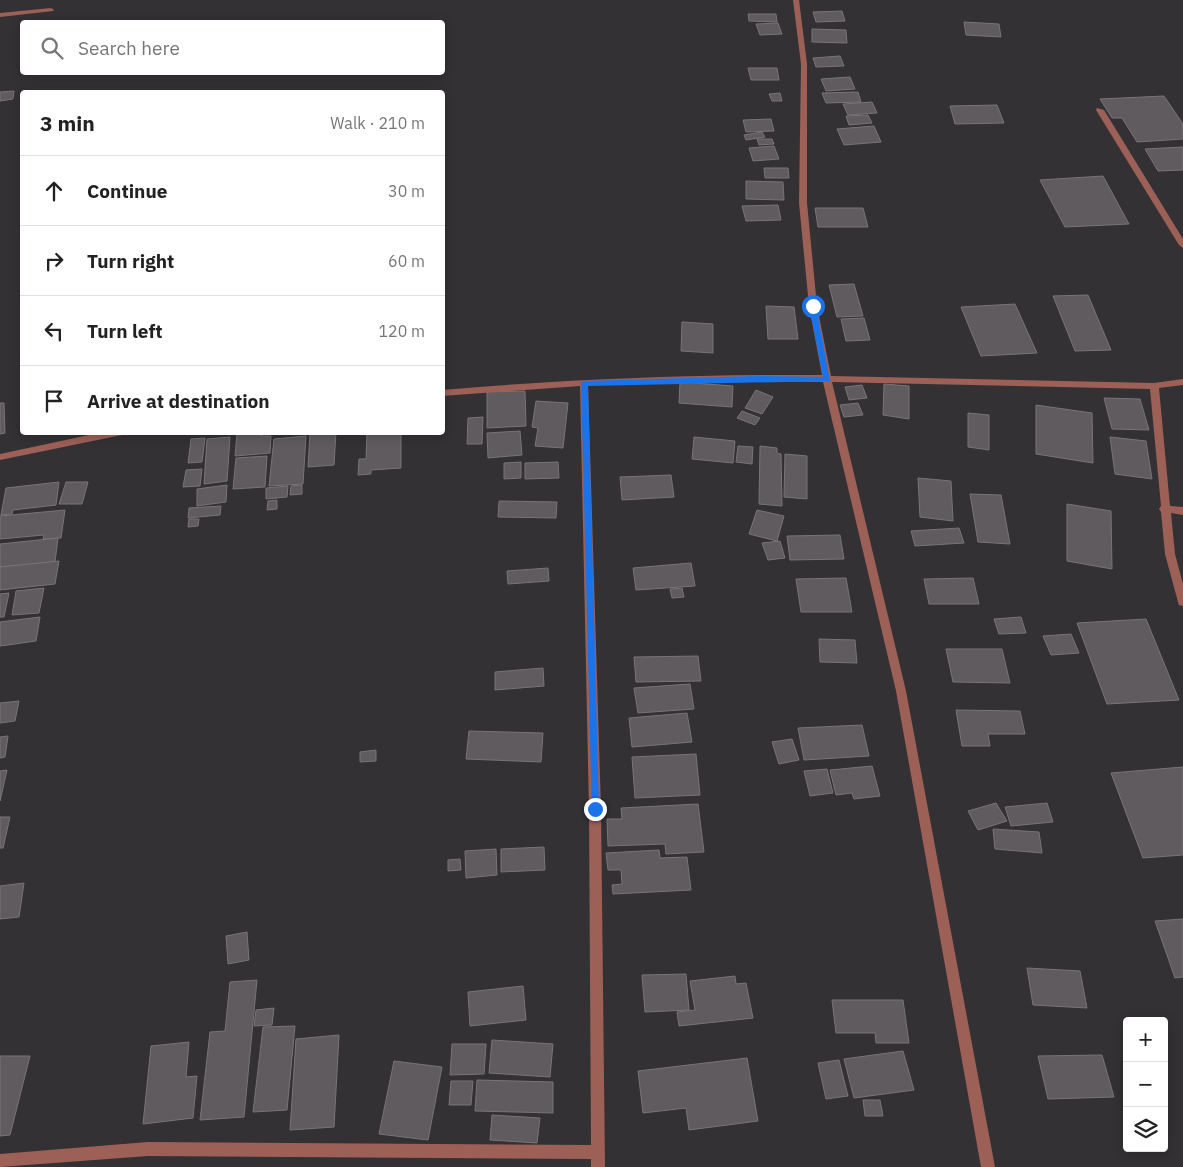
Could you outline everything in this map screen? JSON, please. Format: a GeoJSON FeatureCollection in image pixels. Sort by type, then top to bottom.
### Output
{"type":"FeatureCollection","features":[{"type":"Feature","properties":{"kind":"street"},"geometry":{"type":"LineString","coordinates":[[796,0],[804,64],[803,203],[813,306],[827,380],[901,691],[988,1167]]}},
{"type":"Feature","properties":{"kind":"street"},"geometry":{"type":"LineString","coordinates":[[0,15],[51,10]]}},
{"type":"Feature","properties":{"kind":"street"},"geometry":{"type":"LineString","coordinates":[[1100,110],[1183,245]]}},
{"type":"Feature","properties":{"kind":"street"},"geometry":{"type":"LineString","coordinates":[[445,393],[519,385],[759,379],[1154,386],[1183,382]]}},
{"type":"Feature","properties":{"kind":"street"},"geometry":{"type":"LineString","coordinates":[[584,383],[595,809],[598,1167]]}},
{"type":"Feature","properties":{"kind":"street"},"geometry":{"type":"LineString","coordinates":[[1154,386],[1164,510],[1170,554],[1183,602]]}},
{"type":"Feature","properties":{"kind":"street"},"geometry":{"type":"LineString","coordinates":[[0,456],[107,435]]}},
{"type":"Feature","properties":{"kind":"street"},"geometry":{"type":"LineString","coordinates":[[1164,510],[1183,511]]}},
{"type":"Feature","properties":{"kind":"street"},"geometry":{"type":"LineString","coordinates":[[0,1160],[148,1149],[598,1152]]}},
{"type":"Feature","properties":{"kind":"building"},"geometry":{"type":"Polygon","coordinates":[[[842,11],[845,21],[816,22],[813,12],[842,11]]]}},
{"type":"Feature","properties":{"kind":"building"},"geometry":{"type":"Polygon","coordinates":[[[748,14],[776,14],[777,22],[749,21],[748,14]]]}},
{"type":"Feature","properties":{"kind":"building"},"geometry":{"type":"Polygon","coordinates":[[[964,22],[999,24],[1001,37],[966,35],[964,22]]]}},
{"type":"Feature","properties":{"kind":"building"},"geometry":{"type":"Polygon","coordinates":[[[778,23],[782,34],[760,35],[756,24],[778,23]]]}},
{"type":"Feature","properties":{"kind":"building"},"geometry":{"type":"Polygon","coordinates":[[[812,29],[846,30],[847,43],[812,42],[812,29]]]}},
{"type":"Feature","properties":{"kind":"building"},"geometry":{"type":"Polygon","coordinates":[[[840,56],[844,66],[816,67],[813,58],[840,56]]]}},
{"type":"Feature","properties":{"kind":"building"},"geometry":{"type":"Polygon","coordinates":[[[748,68],[777,68],[779,80],[751,80],[748,68]]]}},
{"type":"Feature","properties":{"kind":"building"},"geometry":{"type":"Polygon","coordinates":[[[850,77],[855,89],[826,91],[821,79],[850,77]]]}},
{"type":"Feature","properties":{"kind":"building"},"geometry":{"type":"Polygon","coordinates":[[[14,91],[13,99],[0,101],[0,92],[14,91]]]}},
{"type":"Feature","properties":{"kind":"building"},"geometry":{"type":"Polygon","coordinates":[[[858,92],[861,102],[826,103],[822,93],[858,92]]]}},
{"type":"Feature","properties":{"kind":"building"},"geometry":{"type":"Polygon","coordinates":[[[780,93],[782,101],[772,101],[769,94],[780,93]]]}},
{"type":"Feature","properties":{"kind":"building"},"geometry":{"type":"Polygon","coordinates":[[[1164,96],[1183,124],[1183,139],[1137,142],[1122,118],[1112,118],[1100,99],[1164,96]]]}},
{"type":"Feature","properties":{"kind":"building"},"geometry":{"type":"Polygon","coordinates":[[[872,102],[877,113],[848,115],[843,104],[872,102]]]}},
{"type":"Feature","properties":{"kind":"building"},"geometry":{"type":"Polygon","coordinates":[[[997,105],[1004,123],[955,124],[950,106],[997,105]]]}},
{"type":"Feature","properties":{"kind":"building"},"geometry":{"type":"Polygon","coordinates":[[[868,115],[872,123],[849,125],[846,116],[868,115]]]}},
{"type":"Feature","properties":{"kind":"building"},"geometry":{"type":"Polygon","coordinates":[[[771,119],[774,131],[746,132],[743,120],[771,119]]]}},
{"type":"Feature","properties":{"kind":"building"},"geometry":{"type":"Polygon","coordinates":[[[874,126],[881,142],[844,145],[837,129],[874,126]]]}},
{"type":"Feature","properties":{"kind":"building"},"geometry":{"type":"Polygon","coordinates":[[[762,132],[765,137],[746,140],[744,135],[762,132]]]}},
{"type":"Feature","properties":{"kind":"building"},"geometry":{"type":"Polygon","coordinates":[[[757,139],[772,139],[774,144],[759,145],[757,139]]]}},
{"type":"Feature","properties":{"kind":"building"},"geometry":{"type":"Polygon","coordinates":[[[774,146],[779,159],[753,161],[749,148],[774,146]]]}},
{"type":"Feature","properties":{"kind":"building"},"geometry":{"type":"Polygon","coordinates":[[[1183,147],[1183,170],[1158,171],[1145,149],[1183,147]]]}},
{"type":"Feature","properties":{"kind":"building"},"geometry":{"type":"Polygon","coordinates":[[[764,168],[788,168],[789,178],[765,178],[764,168]]]}},
{"type":"Feature","properties":{"kind":"building"},"geometry":{"type":"Polygon","coordinates":[[[1103,176],[1129,224],[1065,227],[1040,180],[1103,176]]]}},
{"type":"Feature","properties":{"kind":"building"},"geometry":{"type":"Polygon","coordinates":[[[746,181],[783,182],[784,200],[746,199],[746,181]]]}},
{"type":"Feature","properties":{"kind":"building"},"geometry":{"type":"Polygon","coordinates":[[[778,205],[781,220],[746,221],[742,206],[778,205]]]}},
{"type":"Feature","properties":{"kind":"building"},"geometry":{"type":"Polygon","coordinates":[[[815,208],[863,208],[868,227],[818,227],[815,208]]]}},
{"type":"Feature","properties":{"kind":"building"},"geometry":{"type":"Polygon","coordinates":[[[854,284],[863,316],[837,317],[829,285],[854,284]]]}},
{"type":"Feature","properties":{"kind":"building"},"geometry":{"type":"Polygon","coordinates":[[[1088,295],[1111,350],[1075,351],[1053,296],[1088,295]]]}},
{"type":"Feature","properties":{"kind":"building"},"geometry":{"type":"Polygon","coordinates":[[[1015,304],[1037,353],[981,356],[961,307],[1015,304]]]}},
{"type":"Feature","properties":{"kind":"building"},"geometry":{"type":"Polygon","coordinates":[[[766,306],[794,307],[798,339],[768,339],[766,306]]]}},
{"type":"Feature","properties":{"kind":"building"},"geometry":{"type":"Polygon","coordinates":[[[864,318],[870,340],[846,341],[841,319],[864,318]]]}},
{"type":"Feature","properties":{"kind":"building"},"geometry":{"type":"Polygon","coordinates":[[[682,322],[713,324],[713,353],[681,351],[682,322]]]}},
{"type":"Feature","properties":{"kind":"building"},"geometry":{"type":"Polygon","coordinates":[[[680,382],[733,386],[732,407],[679,403],[680,382]]]}},
{"type":"Feature","properties":{"kind":"building"},"geometry":{"type":"Polygon","coordinates":[[[884,384],[909,386],[909,419],[883,415],[884,384]]]}},
{"type":"Feature","properties":{"kind":"building"},"geometry":{"type":"Polygon","coordinates":[[[862,385],[867,398],[849,400],[845,387],[862,385]]]}},
{"type":"Feature","properties":{"kind":"building"},"geometry":{"type":"Polygon","coordinates":[[[756,390],[773,397],[762,414],[745,408],[756,390]]]}},
{"type":"Feature","properties":{"kind":"building"},"geometry":{"type":"Polygon","coordinates":[[[525,391],[526,426],[487,428],[487,392],[525,391]]]}},
{"type":"Feature","properties":{"kind":"building"},"geometry":{"type":"Polygon","coordinates":[[[1104,398],[1140,399],[1149,430],[1112,429],[1104,398]]]}},
{"type":"Feature","properties":{"kind":"building"},"geometry":{"type":"Polygon","coordinates":[[[536,401],[568,403],[563,448],[535,446],[538,428],[532,427],[536,401]]]}},
{"type":"Feature","properties":{"kind":"building"},"geometry":{"type":"Polygon","coordinates":[[[0,403],[4,403],[5,433],[0,434],[0,403]]]}},
{"type":"Feature","properties":{"kind":"building"},"geometry":{"type":"Polygon","coordinates":[[[858,403],[863,415],[844,417],[840,405],[858,403]]]}},
{"type":"Feature","properties":{"kind":"building"},"geometry":{"type":"Polygon","coordinates":[[[1036,405],[1092,413],[1093,463],[1036,454],[1036,405]]]}},
{"type":"Feature","properties":{"kind":"building"},"geometry":{"type":"Polygon","coordinates":[[[742,411],[760,418],[755,425],[737,418],[742,411]]]}},
{"type":"Feature","properties":{"kind":"building"},"geometry":{"type":"Polygon","coordinates":[[[968,413],[989,415],[989,450],[968,447],[968,413]]]}},
{"type":"Feature","properties":{"kind":"building"},"geometry":{"type":"Polygon","coordinates":[[[483,417],[482,444],[467,444],[468,418],[483,417]]]}},
{"type":"Feature","properties":{"kind":"building"},"geometry":{"type":"Polygon","coordinates":[[[520,431],[522,455],[488,458],[487,433],[520,431]]]}},
{"type":"Feature","properties":{"kind":"building"},"geometry":{"type":"Polygon","coordinates":[[[237,435],[271,436],[270,453],[235,456],[237,435]]]}},
{"type":"Feature","properties":{"kind":"building"},"geometry":{"type":"Polygon","coordinates":[[[310,435],[336,435],[334,465],[308,467],[310,435]]]}},
{"type":"Feature","properties":{"kind":"building"},"geometry":{"type":"Polygon","coordinates":[[[367,435],[401,435],[401,468],[371,470],[371,474],[358,475],[359,459],[366,459],[367,435]]]}},
{"type":"Feature","properties":{"kind":"building"},"geometry":{"type":"Polygon","coordinates":[[[306,436],[303,484],[269,486],[274,439],[306,436]]]}},
{"type":"Feature","properties":{"kind":"building"},"geometry":{"type":"Polygon","coordinates":[[[230,437],[227,481],[204,484],[207,439],[230,437]]]}},
{"type":"Feature","properties":{"kind":"building"},"geometry":{"type":"Polygon","coordinates":[[[694,437],[735,441],[733,463],[692,459],[694,437]]]}},
{"type":"Feature","properties":{"kind":"building"},"geometry":{"type":"Polygon","coordinates":[[[1110,437],[1146,441],[1152,479],[1115,474],[1110,437]]]}},
{"type":"Feature","properties":{"kind":"building"},"geometry":{"type":"Polygon","coordinates":[[[205,438],[202,462],[188,463],[191,439],[205,438]]]}},
{"type":"Feature","properties":{"kind":"building"},"geometry":{"type":"Polygon","coordinates":[[[738,446],[753,447],[752,464],[736,462],[738,446]]]}},
{"type":"Feature","properties":{"kind":"building"},"geometry":{"type":"Polygon","coordinates":[[[760,446],[777,448],[777,453],[781,454],[782,506],[759,504],[760,446]]]}},
{"type":"Feature","properties":{"kind":"building"},"geometry":{"type":"Polygon","coordinates":[[[785,454],[807,456],[807,499],[784,497],[785,454]]]}},
{"type":"Feature","properties":{"kind":"building"},"geometry":{"type":"Polygon","coordinates":[[[267,456],[265,487],[233,489],[236,458],[267,456]]]}},
{"type":"Feature","properties":{"kind":"building"},"geometry":{"type":"Polygon","coordinates":[[[521,462],[521,478],[504,479],[504,463],[521,462]]]}},
{"type":"Feature","properties":{"kind":"building"},"geometry":{"type":"Polygon","coordinates":[[[558,462],[559,478],[525,479],[525,463],[558,462]]]}},
{"type":"Feature","properties":{"kind":"building"},"geometry":{"type":"Polygon","coordinates":[[[202,469],[200,486],[183,487],[186,470],[202,469]]]}},
{"type":"Feature","properties":{"kind":"building"},"geometry":{"type":"Polygon","coordinates":[[[671,475],[674,497],[622,500],[620,477],[671,475]]]}},
{"type":"Feature","properties":{"kind":"building"},"geometry":{"type":"Polygon","coordinates":[[[918,478],[951,481],[953,521],[920,517],[918,478]]]}},
{"type":"Feature","properties":{"kind":"building"},"geometry":{"type":"Polygon","coordinates":[[[59,482],[56,505],[13,510],[12,514],[1,515],[6,488],[59,482]]]}},
{"type":"Feature","properties":{"kind":"building"},"geometry":{"type":"Polygon","coordinates":[[[66,482],[88,482],[82,504],[59,504],[66,482]]]}},
{"type":"Feature","properties":{"kind":"building"},"geometry":{"type":"Polygon","coordinates":[[[227,485],[226,502],[197,506],[197,489],[227,485]]]}},
{"type":"Feature","properties":{"kind":"building"},"geometry":{"type":"Polygon","coordinates":[[[302,485],[302,494],[290,495],[291,486],[302,485]]]}},
{"type":"Feature","properties":{"kind":"building"},"geometry":{"type":"Polygon","coordinates":[[[288,486],[287,497],[266,499],[266,488],[288,486]]]}},
{"type":"Feature","properties":{"kind":"building"},"geometry":{"type":"Polygon","coordinates":[[[970,494],[1001,495],[1010,544],[978,542],[970,494]]]}},
{"type":"Feature","properties":{"kind":"building"},"geometry":{"type":"Polygon","coordinates":[[[277,500],[277,509],[267,510],[268,501],[277,500]]]}},
{"type":"Feature","properties":{"kind":"building"},"geometry":{"type":"Polygon","coordinates":[[[499,501],[557,502],[556,518],[498,517],[499,501]]]}},
{"type":"Feature","properties":{"kind":"building"},"geometry":{"type":"Polygon","coordinates":[[[1067,504],[1111,511],[1112,569],[1067,561],[1067,504]]]}},
{"type":"Feature","properties":{"kind":"building"},"geometry":{"type":"Polygon","coordinates":[[[221,506],[220,515],[188,518],[189,508],[221,506]]]}},
{"type":"Feature","properties":{"kind":"building"},"geometry":{"type":"Polygon","coordinates":[[[65,510],[61,538],[43,539],[44,535],[0,539],[0,516],[65,510]]]}},
{"type":"Feature","properties":{"kind":"building"},"geometry":{"type":"Polygon","coordinates":[[[757,510],[784,516],[777,541],[749,534],[757,510]]]}},
{"type":"Feature","properties":{"kind":"building"},"geometry":{"type":"Polygon","coordinates":[[[189,519],[199,519],[198,526],[188,527],[189,519]]]}},
{"type":"Feature","properties":{"kind":"building"},"geometry":{"type":"Polygon","coordinates":[[[959,528],[964,543],[915,546],[911,531],[959,528]]]}},
{"type":"Feature","properties":{"kind":"building"},"geometry":{"type":"Polygon","coordinates":[[[840,535],[844,559],[790,560],[787,536],[840,535]]]}},
{"type":"Feature","properties":{"kind":"building"},"geometry":{"type":"Polygon","coordinates":[[[58,538],[55,562],[0,567],[0,544],[58,538]]]}},
{"type":"Feature","properties":{"kind":"building"},"geometry":{"type":"Polygon","coordinates":[[[780,541],[785,558],[768,560],[762,543],[780,541]]]}},
{"type":"Feature","properties":{"kind":"building"},"geometry":{"type":"Polygon","coordinates":[[[59,561],[55,584],[0,590],[0,567],[59,561]]]}},
{"type":"Feature","properties":{"kind":"building"},"geometry":{"type":"Polygon","coordinates":[[[691,563],[695,586],[636,590],[633,568],[691,563]]]}},
{"type":"Feature","properties":{"kind":"building"},"geometry":{"type":"Polygon","coordinates":[[[548,568],[549,581],[508,584],[507,571],[548,568]]]}},
{"type":"Feature","properties":{"kind":"building"},"geometry":{"type":"Polygon","coordinates":[[[846,578],[852,612],[801,612],[796,579],[846,578]]]}},
{"type":"Feature","properties":{"kind":"building"},"geometry":{"type":"Polygon","coordinates":[[[973,578],[979,604],[929,604],[924,579],[973,578]]]}},
{"type":"Feature","properties":{"kind":"building"},"geometry":{"type":"Polygon","coordinates":[[[44,588],[39,613],[12,615],[16,591],[44,588]]]}},
{"type":"Feature","properties":{"kind":"building"},"geometry":{"type":"Polygon","coordinates":[[[682,588],[684,597],[672,598],[670,589],[682,588]]]}},
{"type":"Feature","properties":{"kind":"building"},"geometry":{"type":"Polygon","coordinates":[[[9,593],[4,617],[0,617],[0,594],[9,593]]]}},
{"type":"Feature","properties":{"kind":"building"},"geometry":{"type":"Polygon","coordinates":[[[40,617],[36,641],[0,646],[0,622],[40,617]]]}},
{"type":"Feature","properties":{"kind":"building"},"geometry":{"type":"Polygon","coordinates":[[[1021,617],[1026,633],[999,634],[994,619],[1021,617]]]}},
{"type":"Feature","properties":{"kind":"building"},"geometry":{"type":"Polygon","coordinates":[[[1146,619],[1179,700],[1107,704],[1077,623],[1146,619]]]}},
{"type":"Feature","properties":{"kind":"building"},"geometry":{"type":"Polygon","coordinates":[[[1071,634],[1079,653],[1051,655],[1043,636],[1071,634]]]}},
{"type":"Feature","properties":{"kind":"building"},"geometry":{"type":"Polygon","coordinates":[[[819,639],[855,640],[857,663],[820,662],[819,639]]]}},
{"type":"Feature","properties":{"kind":"building"},"geometry":{"type":"Polygon","coordinates":[[[946,649],[1002,649],[1010,683],[953,682],[946,649]]]}},
{"type":"Feature","properties":{"kind":"building"},"geometry":{"type":"Polygon","coordinates":[[[698,656],[701,681],[636,682],[634,657],[698,656]]]}},
{"type":"Feature","properties":{"kind":"building"},"geometry":{"type":"Polygon","coordinates":[[[543,668],[544,686],[495,690],[495,672],[543,668]]]}},
{"type":"Feature","properties":{"kind":"building"},"geometry":{"type":"Polygon","coordinates":[[[690,684],[694,709],[638,713],[634,688],[690,684]]]}},
{"type":"Feature","properties":{"kind":"building"},"geometry":{"type":"Polygon","coordinates":[[[19,701],[15,721],[0,723],[0,703],[19,701]]]}},
{"type":"Feature","properties":{"kind":"building"},"geometry":{"type":"Polygon","coordinates":[[[956,710],[1020,711],[1025,734],[988,734],[990,746],[962,746],[956,710]]]}},
{"type":"Feature","properties":{"kind":"building"},"geometry":{"type":"Polygon","coordinates":[[[687,713],[692,742],[632,747],[629,718],[687,713]]]}},
{"type":"Feature","properties":{"kind":"building"},"geometry":{"type":"Polygon","coordinates":[[[862,725],[869,756],[804,760],[798,728],[862,725]]]}},
{"type":"Feature","properties":{"kind":"building"},"geometry":{"type":"Polygon","coordinates":[[[469,731],[543,733],[541,762],[466,759],[469,731]]]}},
{"type":"Feature","properties":{"kind":"building"},"geometry":{"type":"Polygon","coordinates":[[[8,736],[5,757],[0,758],[0,737],[8,736]]]}},
{"type":"Feature","properties":{"kind":"building"},"geometry":{"type":"Polygon","coordinates":[[[792,739],[799,760],[779,764],[772,742],[792,739]]]}},
{"type":"Feature","properties":{"kind":"building"},"geometry":{"type":"Polygon","coordinates":[[[376,750],[376,761],[360,762],[360,752],[376,750]]]}},
{"type":"Feature","properties":{"kind":"building"},"geometry":{"type":"Polygon","coordinates":[[[696,754],[700,795],[635,798],[632,757],[696,754]]]}},
{"type":"Feature","properties":{"kind":"building"},"geometry":{"type":"Polygon","coordinates":[[[872,766],[880,796],[854,799],[852,793],[836,795],[830,770],[872,766]]]}},
{"type":"Feature","properties":{"kind":"building"},"geometry":{"type":"Polygon","coordinates":[[[1183,767],[1183,855],[1143,858],[1111,773],[1183,767]]]}},
{"type":"Feature","properties":{"kind":"building"},"geometry":{"type":"Polygon","coordinates":[[[827,769],[833,793],[810,796],[804,771],[827,769]]]}},
{"type":"Feature","properties":{"kind":"building"},"geometry":{"type":"Polygon","coordinates":[[[7,770],[0,801],[0,771],[7,770]]]}},
{"type":"Feature","properties":{"kind":"building"},"geometry":{"type":"Polygon","coordinates":[[[996,803],[1007,821],[978,830],[968,811],[996,803]]]}},
{"type":"Feature","properties":{"kind":"building"},"geometry":{"type":"Polygon","coordinates":[[[1047,803],[1053,822],[1011,826],[1005,807],[1047,803]]]}},
{"type":"Feature","properties":{"kind":"building"},"geometry":{"type":"Polygon","coordinates":[[[698,804],[704,852],[666,854],[665,844],[608,846],[607,819],[622,819],[621,808],[698,804]]]}},
{"type":"Feature","properties":{"kind":"building"},"geometry":{"type":"Polygon","coordinates":[[[0,817],[10,817],[3,848],[0,848],[0,817]]]}},
{"type":"Feature","properties":{"kind":"building"},"geometry":{"type":"Polygon","coordinates":[[[993,829],[1039,832],[1042,853],[995,849],[993,829]]]}},
{"type":"Feature","properties":{"kind":"building"},"geometry":{"type":"Polygon","coordinates":[[[544,847],[545,870],[501,872],[501,849],[544,847]]]}},
{"type":"Feature","properties":{"kind":"building"},"geometry":{"type":"Polygon","coordinates":[[[496,849],[497,875],[466,878],[465,851],[496,849]]]}},
{"type":"Feature","properties":{"kind":"building"},"geometry":{"type":"Polygon","coordinates":[[[659,850],[660,858],[687,857],[691,890],[613,894],[612,885],[622,884],[621,870],[608,870],[606,853],[659,850]]]}},
{"type":"Feature","properties":{"kind":"building"},"geometry":{"type":"Polygon","coordinates":[[[460,859],[461,870],[448,871],[448,860],[460,859]]]}},
{"type":"Feature","properties":{"kind":"building"},"geometry":{"type":"Polygon","coordinates":[[[24,883],[19,917],[0,919],[0,886],[24,883]]]}},
{"type":"Feature","properties":{"kind":"building"},"geometry":{"type":"Polygon","coordinates":[[[1183,919],[1183,977],[1175,978],[1155,921],[1183,919]]]}},
{"type":"Feature","properties":{"kind":"building"},"geometry":{"type":"Polygon","coordinates":[[[247,932],[249,960],[228,964],[226,936],[247,932]]]}},
{"type":"Feature","properties":{"kind":"building"},"geometry":{"type":"Polygon","coordinates":[[[1027,968],[1080,971],[1087,1008],[1033,1005],[1027,968]]]}},
{"type":"Feature","properties":{"kind":"building"},"geometry":{"type":"Polygon","coordinates":[[[686,974],[689,1010],[645,1012],[642,975],[686,974]]]}},
{"type":"Feature","properties":{"kind":"building"},"geometry":{"type":"Polygon","coordinates":[[[735,976],[736,984],[746,983],[753,1018],[679,1026],[677,1012],[695,1010],[690,981],[735,976]]]}},
{"type":"Feature","properties":{"kind":"building"},"geometry":{"type":"Polygon","coordinates":[[[257,980],[244,1117],[200,1120],[210,1032],[225,1031],[230,982],[257,980]]]}},
{"type":"Feature","properties":{"kind":"building"},"geometry":{"type":"Polygon","coordinates":[[[523,986],[526,1020],[470,1026],[468,992],[523,986]]]}},
{"type":"Feature","properties":{"kind":"building"},"geometry":{"type":"Polygon","coordinates":[[[832,1000],[903,1000],[909,1043],[876,1043],[875,1033],[836,1033],[832,1000]]]}},
{"type":"Feature","properties":{"kind":"building"},"geometry":{"type":"Polygon","coordinates":[[[274,1008],[272,1025],[254,1026],[256,1010],[274,1008]]]}},
{"type":"Feature","properties":{"kind":"building"},"geometry":{"type":"Polygon","coordinates":[[[295,1026],[287,1110],[253,1112],[263,1027],[295,1026]]]}},
{"type":"Feature","properties":{"kind":"building"},"geometry":{"type":"Polygon","coordinates":[[[339,1035],[334,1127],[290,1130],[296,1039],[339,1035]]]}},
{"type":"Feature","properties":{"kind":"building"},"geometry":{"type":"Polygon","coordinates":[[[492,1040],[553,1044],[550,1077],[489,1073],[492,1040]]]}},
{"type":"Feature","properties":{"kind":"building"},"geometry":{"type":"Polygon","coordinates":[[[189,1042],[186,1077],[197,1076],[193,1118],[143,1124],[151,1046],[189,1042]]]}},
{"type":"Feature","properties":{"kind":"building"},"geometry":{"type":"Polygon","coordinates":[[[452,1044],[486,1044],[484,1074],[450,1075],[452,1044]]]}},
{"type":"Feature","properties":{"kind":"building"},"geometry":{"type":"Polygon","coordinates":[[[903,1051],[914,1090],[854,1098],[844,1059],[903,1051]]]}},
{"type":"Feature","properties":{"kind":"building"},"geometry":{"type":"Polygon","coordinates":[[[1102,1055],[1114,1097],[1048,1099],[1038,1056],[1102,1055]]]}},
{"type":"Feature","properties":{"kind":"building"},"geometry":{"type":"Polygon","coordinates":[[[0,1056],[30,1056],[10,1135],[0,1136],[0,1056]]]}},
{"type":"Feature","properties":{"kind":"building"},"geometry":{"type":"Polygon","coordinates":[[[747,1058],[758,1121],[689,1130],[686,1108],[643,1113],[638,1071],[747,1058]]]}},
{"type":"Feature","properties":{"kind":"building"},"geometry":{"type":"Polygon","coordinates":[[[839,1060],[848,1096],[826,1099],[818,1063],[839,1060]]]}},
{"type":"Feature","properties":{"kind":"building"},"geometry":{"type":"Polygon","coordinates":[[[394,1061],[442,1067],[428,1140],[379,1134],[394,1061]]]}},
{"type":"Feature","properties":{"kind":"building"},"geometry":{"type":"Polygon","coordinates":[[[477,1080],[553,1082],[553,1113],[475,1111],[477,1080]]]}},
{"type":"Feature","properties":{"kind":"building"},"geometry":{"type":"Polygon","coordinates":[[[451,1081],[473,1081],[471,1105],[449,1105],[451,1081]]]}},
{"type":"Feature","properties":{"kind":"building"},"geometry":{"type":"Polygon","coordinates":[[[863,1100],[880,1100],[883,1116],[865,1116],[863,1100]]]}},
{"type":"Feature","properties":{"kind":"building"},"geometry":{"type":"Polygon","coordinates":[[[492,1115],[540,1118],[537,1143],[490,1140],[492,1115]]]}},
{"type":"Feature","properties":{"kind":"route"},"geometry":{"type":"LineString","coordinates":[[595,809],[584,383],[759,379],[827,380],[813,306]]}}]}
